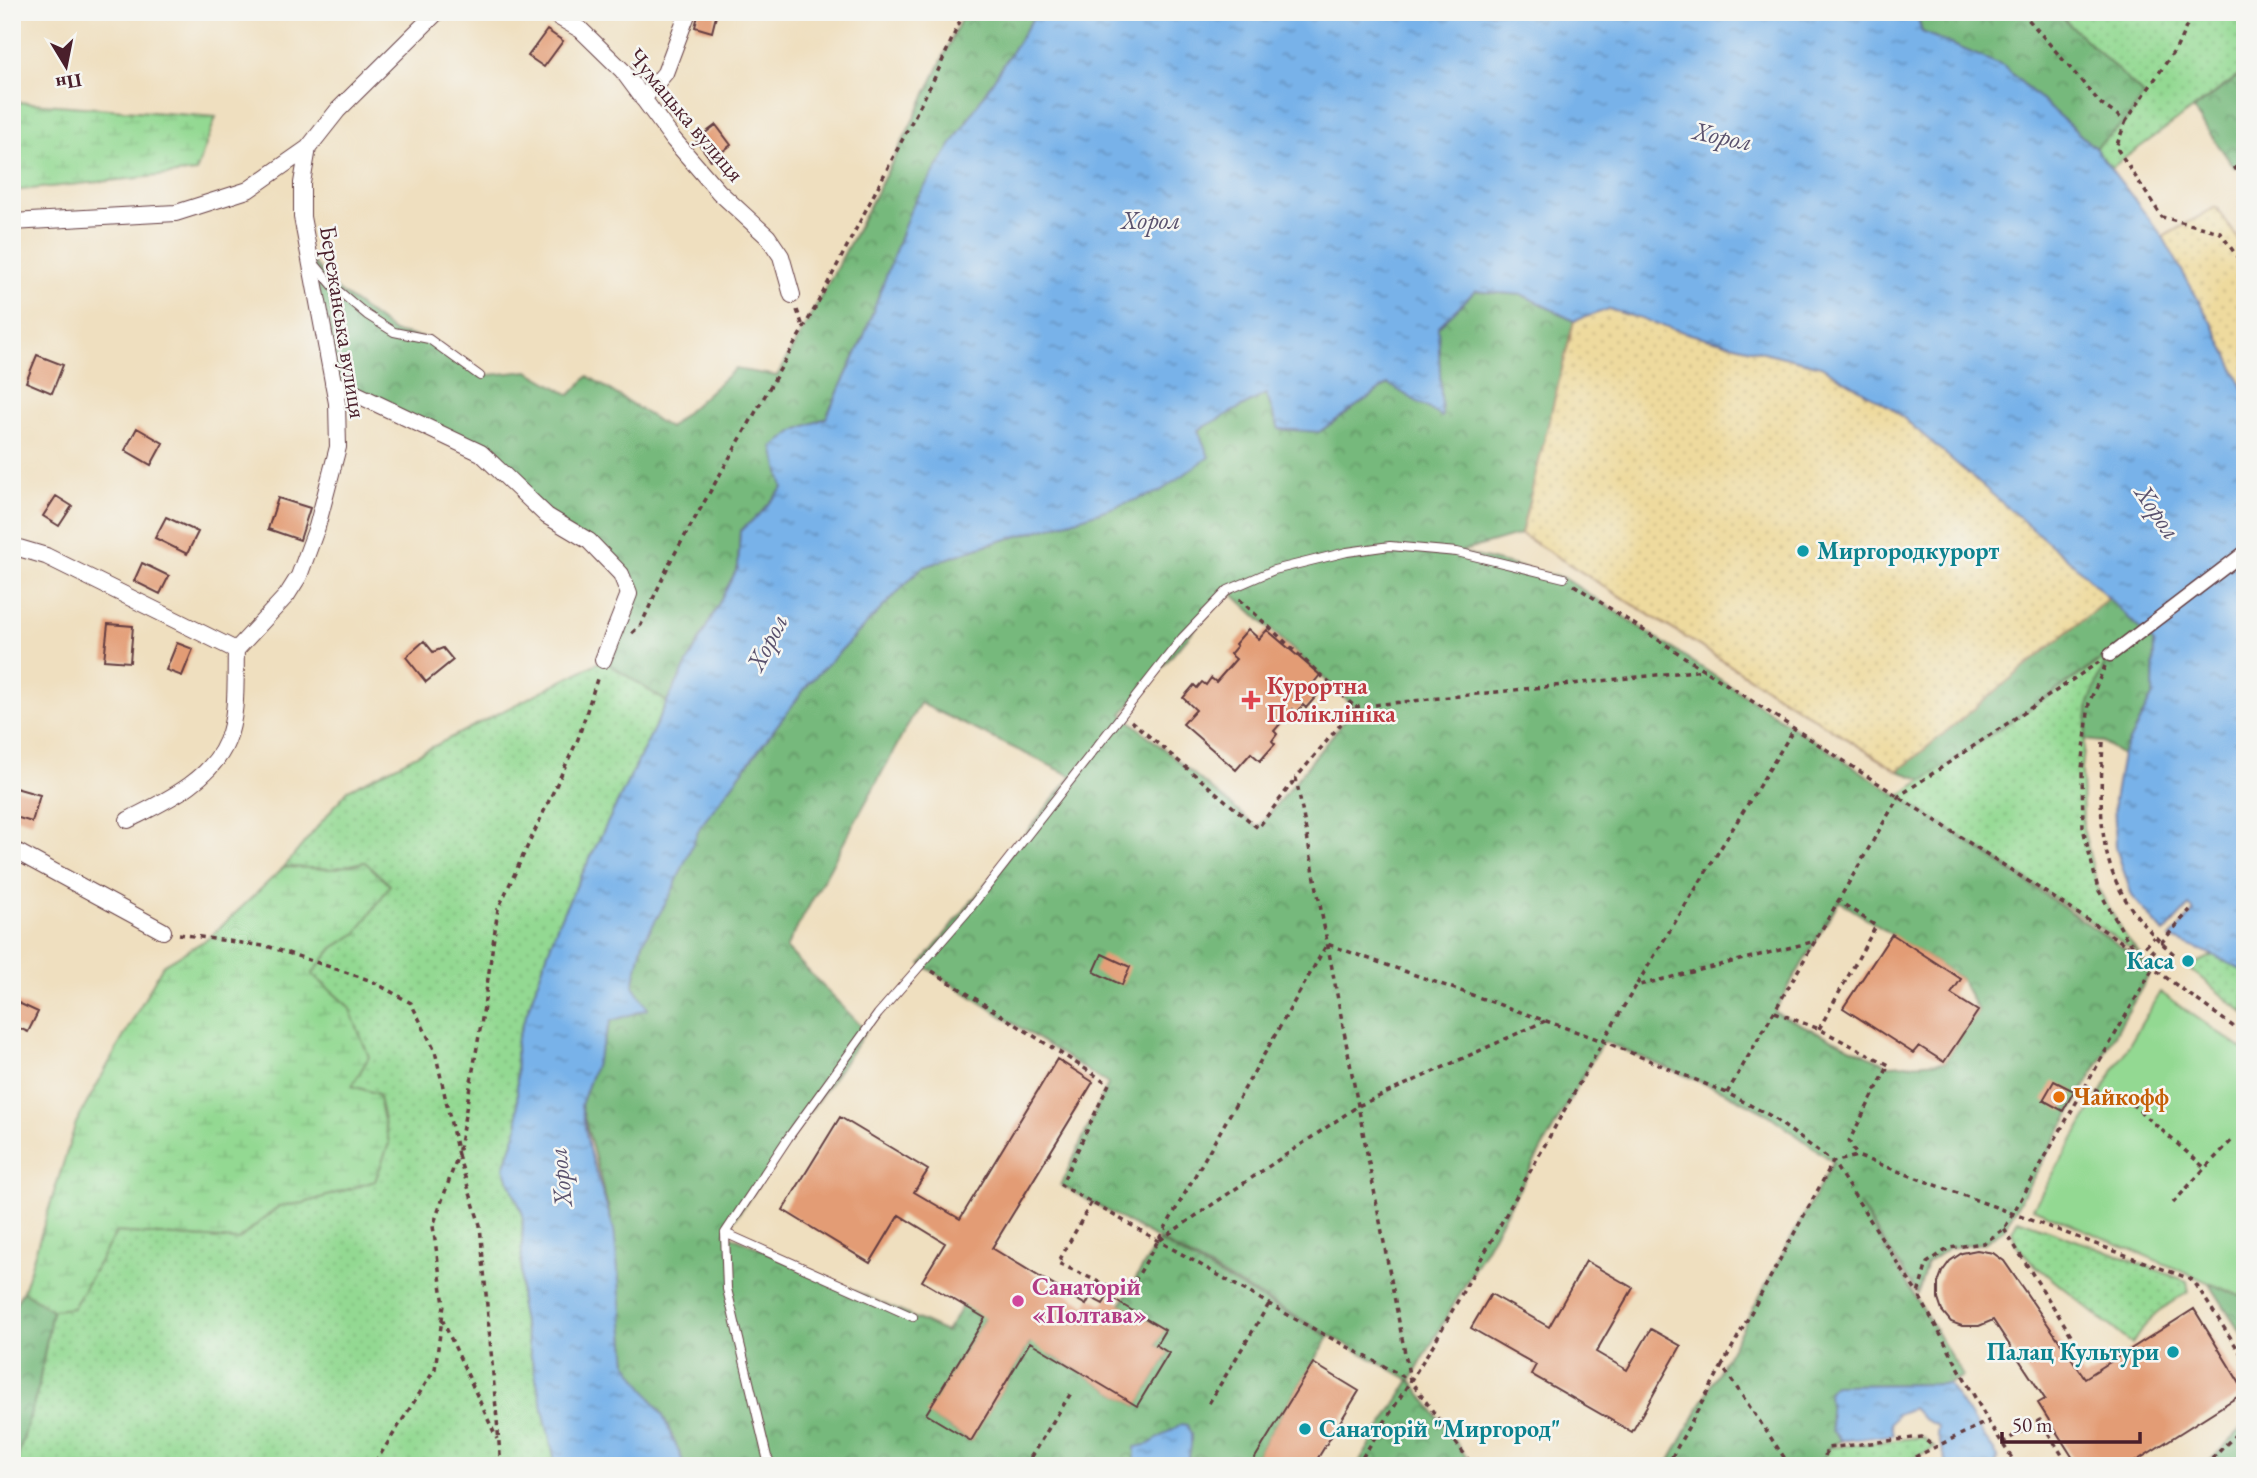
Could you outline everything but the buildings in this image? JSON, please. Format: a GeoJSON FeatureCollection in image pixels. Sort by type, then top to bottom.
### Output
{"type":"FeatureCollection","features":[{"type":"Feature","properties":{"kind":"street","name":"Бережанська вулиця"},"geometry":{"type":"LineString","coordinates":[[236,650],[286,596],[299,576],[317,527],[338,447],[337,403],[302,217],[302,183],[308,148],[338,110],[437,12]]}},
{"type":"Feature","properties":{"kind":"street","name":"Чумацька вулиця"},"geometry":{"type":"LineString","coordinates":[[550,12],[581,30],[622,70],[673,139],[719,192],[768,237],[781,256],[792,295]]}},
{"type":"Feature","properties":{"kind":"street"},"geometry":{"type":"LineString","coordinates":[[643,99],[665,73],[688,12]]}},
{"type":"Feature","properties":{"kind":"street"},"geometry":{"type":"LineString","coordinates":[[12,222],[176,213],[248,190],[308,148]]}},
{"type":"Feature","properties":{"kind":"street"},"geometry":{"type":"LineString","coordinates":[[333,383],[481,453],[547,516],[589,541],[621,574],[629,594],[603,660]]}},
{"type":"Feature","properties":{"kind":"street"},"geometry":{"type":"LineString","coordinates":[[12,546],[46,556],[236,650],[234,709],[228,739],[220,755],[185,790],[128,820]]}},
{"type":"Feature","properties":{"kind":"street"},"geometry":{"type":"LineString","coordinates":[[2110,654],[2245,552]]}},
{"type":"Feature","properties":{"kind":"street"},"geometry":{"type":"LineString","coordinates":[[12,849],[163,931]]}},
{"type":"Feature","properties":{"kind":"lane"},"geometry":{"type":"LineString","coordinates":[[312,261],[334,287],[367,315],[394,332],[429,339],[480,376]]}},
{"type":"Feature","properties":{"kind":"lane"},"geometry":{"type":"LineString","coordinates":[[773,1466],[767,1457],[727,1289],[725,1233],[877,1014],[967,912],[1182,638],[1228,590],[1274,570],[1347,552],[1390,546],[1457,552],[1564,578]]}},
{"type":"Feature","properties":{"kind":"lane"},"geometry":{"type":"LineString","coordinates":[[725,1233],[913,1317]]}},
{"type":"Feature","properties":{"kind":"path"},"geometry":{"type":"LineString","coordinates":[[631,634],[640,625],[670,562],[816,309],[937,74],[964,12]]}},
{"type":"Feature","properties":{"kind":"path"},"geometry":{"type":"LineString","coordinates":[[2022,12],[2102,105],[2126,121]]}},
{"type":"Feature","properties":{"kind":"path"},"geometry":{"type":"LineString","coordinates":[[2193,12],[2177,47],[2126,121],[2116,147],[2162,216],[2220,232],[2245,268]]}},
{"type":"Feature","properties":{"kind":"path"},"geometry":{"type":"LineString","coordinates":[[2245,162],[2235,168],[2245,183]]}},
{"type":"Feature","properties":{"kind":"path"},"geometry":{"type":"LineString","coordinates":[[1564,578],[2140,954]]}},
{"type":"Feature","properties":{"kind":"path"},"geometry":{"type":"LineString","coordinates":[[1228,590],[1355,707]]}},
{"type":"Feature","properties":{"kind":"path"},"geometry":{"type":"LineString","coordinates":[[1727,1093],[1899,796],[2110,654]]}},
{"type":"Feature","properties":{"kind":"path"},"geometry":{"type":"LineString","coordinates":[[2110,654],[2089,703],[2082,769],[2083,828],[2098,889],[2127,939],[2153,968],[2245,1035]]}},
{"type":"Feature","properties":{"kind":"path"},"geometry":{"type":"LineString","coordinates":[[373,1466],[435,1369],[444,1305],[433,1226],[458,1155],[498,909],[578,739],[603,660]]}},
{"type":"Feature","properties":{"kind":"path"},"geometry":{"type":"LineString","coordinates":[[1122,714],[1258,828],[1355,707],[1704,670]]}},
{"type":"Feature","properties":{"kind":"path"},"geometry":{"type":"LineString","coordinates":[[1357,1466],[1439,1333],[1603,1041],[1794,729]]}},
{"type":"Feature","properties":{"kind":"path"},"geometry":{"type":"LineString","coordinates":[[2103,742],[2100,802],[2104,849],[2125,902],[2154,937],[2175,955]]}},
{"type":"Feature","properties":{"kind":"path"},"geometry":{"type":"LineString","coordinates":[[1296,778],[1410,1380]]}},
{"type":"Feature","properties":{"kind":"path"},"geometry":{"type":"LineString","coordinates":[[1819,1029],[1876,926],[1839,901]]}},
{"type":"Feature","properties":{"kind":"path"},"geometry":{"type":"LineString","coordinates":[[2161,943],[2190,910]]}},
{"type":"Feature","properties":{"kind":"path"},"geometry":{"type":"LineString","coordinates":[[163,931],[270,947],[372,981],[411,1003],[435,1051],[458,1155],[480,1226],[501,1466]]}},
{"type":"Feature","properties":{"kind":"path"},"geometry":{"type":"LineString","coordinates":[[1918,1294],[1927,1263],[1949,1248],[1984,1243],[2004,1230],[2153,968],[2162,959],[2146,945],[2154,937]]}},
{"type":"Feature","properties":{"kind":"path"},"geometry":{"type":"LineString","coordinates":[[1636,986],[1816,941]]}},
{"type":"Feature","properties":{"kind":"path"},"geometry":{"type":"LineString","coordinates":[[1328,944],[1603,1041],[1727,1093],[1769,1115],[1833,1162],[1918,1294],[1988,1421],[2017,1466]]}},
{"type":"Feature","properties":{"kind":"path"},"geometry":{"type":"LineString","coordinates":[[1091,1203],[1058,1263],[1126,1295],[1328,944]]}},
{"type":"Feature","properties":{"kind":"path"},"geometry":{"type":"LineString","coordinates":[[921,964],[1109,1084],[1061,1185],[1269,1304],[1410,1380],[1473,1466]]}},
{"type":"Feature","properties":{"kind":"path"},"geometry":{"type":"LineString","coordinates":[[1774,1013],[1819,1029],[1889,1065],[1849,1141],[1857,1156]]}},
{"type":"Feature","properties":{"kind":"path"},"geometry":{"type":"LineString","coordinates":[[1158,1241],[1358,1106],[1545,1021]]}},
{"type":"Feature","properties":{"kind":"path"},"geometry":{"type":"LineString","coordinates":[[2085,1085],[2134,1105],[2205,1168]]}},
{"type":"Feature","properties":{"kind":"path"},"geometry":{"type":"LineString","coordinates":[[2173,1203],[2234,1138]]}},
{"type":"Feature","properties":{"kind":"path"},"geometry":{"type":"LineString","coordinates":[[1667,1466],[1833,1162],[1857,1156],[2193,1280],[2245,1360]]}},
{"type":"Feature","properties":{"kind":"path"},"geometry":{"type":"LineString","coordinates":[[2004,1230],[2073,1338]]}},
{"type":"Feature","properties":{"kind":"path"},"geometry":{"type":"LineString","coordinates":[[1209,1403],[1269,1304]]}},
{"type":"Feature","properties":{"kind":"path"},"geometry":{"type":"LineString","coordinates":[[442,1319],[499,1444]]}},
{"type":"Feature","properties":{"kind":"path"},"geometry":{"type":"LineString","coordinates":[[1722,1366],[1790,1466]]}},
{"type":"Feature","properties":{"kind":"path"},"geometry":{"type":"LineString","coordinates":[[1025,1466],[1070,1393]]}},
{"type":"Feature","properties":{"kind":"path"},"geometry":{"type":"LineString","coordinates":[[2002,1443],[2040,1420],[2069,1466]]}},
{"type":"Feature","properties":{"kind":"path"},"geometry":{"type":"LineString","coordinates":[[1897,1466],[1988,1421]]}},
{"type":"Feature","properties":{"kind":"path"},"geometry":{"type":"LineString","coordinates":[[2205,1466],[2245,1425]]}},
{"type":"Feature","properties":{"kind":"path"},"geometry":{"type":"LineString","coordinates":[[1823,1466],[1827,1448],[1922,1437],[1934,1448]]}},
{"type":"Feature","properties":{"kind":"green space"},"geometry":{"type":"Polygon","coordinates":[[[964,12],[1037,12],[999,73],[862,341],[826,418],[796,430],[783,488],[760,514],[740,531],[738,567],[667,702],[603,660],[629,593],[621,574],[481,453],[333,383],[312,261],[334,287],[394,332],[429,339],[480,376],[528,371],[570,395],[588,376],[669,428],[735,369],[777,376],[875,196],[964,12]]]}},
{"type":"Feature","properties":{"kind":"green space"},"geometry":{"type":"Polygon","coordinates":[[[1916,12],[2056,12],[2144,95],[2126,121],[2095,148],[2003,66],[1922,32],[1916,12]]]}},
{"type":"Feature","properties":{"kind":"green space"},"geometry":{"type":"Polygon","coordinates":[[[2056,12],[2245,12],[2245,71],[2111,168],[2095,148],[2126,121],[2056,12]]]}},
{"type":"Feature","properties":{"kind":"green space"},"geometry":{"type":"Polygon","coordinates":[[[2245,71],[2245,161],[2235,168],[2193,110],[2245,71]]]}},
{"type":"Feature","properties":{"kind":"green space"},"geometry":{"type":"Polygon","coordinates":[[[12,100],[216,117],[196,172],[12,191],[12,100]]]}},
{"type":"Feature","properties":{"kind":"green space"},"geometry":{"type":"Polygon","coordinates":[[[1475,291],[1523,295],[1574,321],[1521,534],[1459,552],[1564,578],[1899,796],[2153,968],[2004,1229],[1984,1243],[1949,1248],[1927,1263],[1918,1294],[1859,1204],[1963,1376],[1948,1384],[1834,1385],[1828,1393],[1832,1430],[1841,1441],[1827,1448],[1823,1466],[1667,1466],[1833,1162],[1769,1115],[1727,1093],[1603,1041],[1411,1380],[1473,1466],[1357,1466],[1410,1380],[1061,1185],[1108,1084],[921,964],[1072,776],[920,703],[786,948],[866,1031],[725,1233],[946,1332],[972,1290],[994,1303],[927,1414],[970,1441],[1039,1328],[1050,1354],[1137,1406],[1169,1353],[1156,1345],[1164,1330],[1121,1304],[1158,1241],[1329,1337],[1250,1466],[685,1466],[663,1416],[627,1364],[614,1230],[581,1105],[611,1021],[633,985],[643,942],[700,827],[810,682],[921,568],[979,547],[1072,521],[1198,430],[1266,393],[1319,432],[1388,384],[1438,327],[1475,291]],[[1228,590],[1122,714],[1258,828],[1355,707],[1228,590]],[[1839,901],[1774,1012],[1889,1065],[1944,1062],[1978,1011],[1961,979],[1839,901]]]}},
{"type":"Feature","properties":{"kind":"green space"},"geometry":{"type":"Polygon","coordinates":[[[2109,598],[2154,642],[2153,695],[2122,755],[2103,742],[2085,740],[2089,703],[2108,655],[1924,780],[1898,771],[2109,598]]]}},
{"type":"Feature","properties":{"kind":"green space"},"geometry":{"type":"Polygon","coordinates":[[[2110,655],[2089,703],[2082,769],[2083,828],[2098,889],[2127,939],[2140,954],[1899,796],[2110,655]]]}},
{"type":"Feature","properties":{"kind":"green space"},"geometry":{"type":"Polygon","coordinates":[[[603,660],[667,702],[559,921],[516,1043],[518,1127],[504,1168],[523,1215],[520,1308],[556,1466],[15,1466],[38,1389],[52,1310],[73,1308],[116,1232],[238,1240],[279,1206],[304,1203],[375,1181],[389,1143],[378,1094],[352,1086],[349,1007],[312,974],[333,948],[357,933],[364,862],[332,869],[284,867],[348,790],[603,660]]]}},
{"type":"Feature","properties":{"kind":"green space"},"geometry":{"type":"Polygon","coordinates":[[[365,862],[390,885],[357,933],[333,948],[312,974],[349,1007],[369,1057],[352,1086],[378,1094],[389,1143],[375,1181],[304,1203],[279,1206],[238,1240],[116,1232],[73,1308],[52,1310],[23,1291],[76,1123],[163,965],[209,938],[284,867],[332,869],[365,862]]]}},
{"type":"Feature","properties":{"kind":"green space"},"geometry":{"type":"Polygon","coordinates":[[[2213,955],[2245,972],[2245,1014],[2191,970],[2198,962],[2213,955]]]}},
{"type":"Feature","properties":{"kind":"green space"},"geometry":{"type":"Polygon","coordinates":[[[2160,992],[2245,1051],[2245,1298],[2033,1208],[2160,992]]]}},
{"type":"Feature","properties":{"kind":"green space"},"geometry":{"type":"Polygon","coordinates":[[[2018,1219],[2187,1281],[2189,1292],[2156,1314],[2132,1344],[2030,1261],[2016,1244],[2012,1231],[2018,1219]]]}},
{"type":"Feature","properties":{"kind":"green space"},"geometry":{"type":"Polygon","coordinates":[[[2209,1283],[2245,1298],[2245,1339],[2209,1283]]]}},
{"type":"Feature","properties":{"kind":"green space"},"geometry":{"type":"Polygon","coordinates":[[[23,1291],[52,1310],[38,1389],[15,1466],[12,1466],[12,1309],[23,1291]]]}},
{"type":"Feature","properties":{"kind":"green space"},"geometry":{"type":"Polygon","coordinates":[[[2245,1425],[2245,1466],[2205,1466],[2245,1425]]]}},
{"type":"Feature","properties":{"kind":"green space"},"geometry":{"type":"Polygon","coordinates":[[[1922,1437],[1935,1448],[1897,1466],[1823,1466],[1827,1448],[1922,1437]]]}},
{"type":"Feature","properties":{"kind":"sand"},"geometry":{"type":"Polygon","coordinates":[[[2216,207],[2245,249],[2245,392],[2218,335],[2163,237],[2216,207]]]}},
{"type":"Feature","properties":{"kind":"sand","name":"Миргородкурорт"},"geometry":{"type":"Polygon","coordinates":[[[1609,309],[1690,334],[1821,366],[1893,409],[2078,568],[2109,598],[1898,771],[1521,534],[1574,321],[1609,309]]]}},
{"type":"Feature","properties":{"kind":"water","name":"Хорол"},"geometry":{"type":"Polygon","coordinates":[[[1037,12],[1916,12],[1922,32],[2003,66],[2095,148],[2163,237],[2218,335],[2245,392],[2245,972],[2213,955],[2170,938],[2194,911],[2189,906],[2164,933],[2132,896],[2116,848],[2114,800],[2122,755],[2153,695],[2154,643],[2078,568],[1893,409],[1821,366],[1690,334],[1609,309],[1574,321],[1523,295],[1475,291],[1438,327],[1442,417],[1388,384],[1319,432],[1279,429],[1266,394],[1198,430],[1209,457],[1159,492],[1072,521],[979,547],[921,568],[810,682],[700,827],[671,894],[643,942],[633,985],[648,1009],[611,1021],[581,1105],[589,1149],[614,1230],[627,1363],[663,1416],[685,1466],[556,1466],[520,1308],[523,1215],[504,1168],[518,1127],[516,1043],[559,921],[667,702],[738,567],[740,531],[760,514],[783,488],[773,447],[796,430],[826,418],[862,341],[911,208],[1037,12]]]}},
{"type":"Feature","properties":{"kind":"water"},"geometry":{"type":"Polygon","coordinates":[[[1948,1384],[1998,1457],[1994,1466],[1948,1466],[1937,1434],[1938,1426],[1923,1419],[1913,1408],[1897,1414],[1891,1424],[1893,1435],[1841,1441],[1832,1430],[1828,1393],[1834,1385],[1948,1384]]]}},
{"type":"Feature","properties":{"kind":"water"},"geometry":{"type":"Polygon","coordinates":[[[1181,1424],[1187,1425],[1191,1434],[1187,1466],[1135,1466],[1135,1447],[1149,1444],[1181,1424]]]}},
{"type":"Feature","properties":{"kind":"place","name":"Миргородкурорт"},"geometry":{"type":"Point","coordinates":[1803,551]}},
{"type":"Feature","properties":{"kind":"place","name":"Курортна Поліклініка"},"geometry":{"type":"Point","coordinates":[1251,700]}},
{"type":"Feature","properties":{"kind":"place","name":"Каса"},"geometry":{"type":"Point","coordinates":[2188,961]}},
{"type":"Feature","properties":{"kind":"place","name":"Чайкофф"},"geometry":{"type":"Point","coordinates":[2059,1097]}},
{"type":"Feature","properties":{"kind":"place","name":"Санаторій «Полтава»"},"geometry":{"type":"Point","coordinates":[1018,1301]}},
{"type":"Feature","properties":{"kind":"place","name":"Палац Культури"},"geometry":{"type":"Point","coordinates":[2173,1352]}},
{"type":"Feature","properties":{"kind":"place","name":"Санаторій \"Миргород\""},"geometry":{"type":"Point","coordinates":[1305,1429]}}]}
